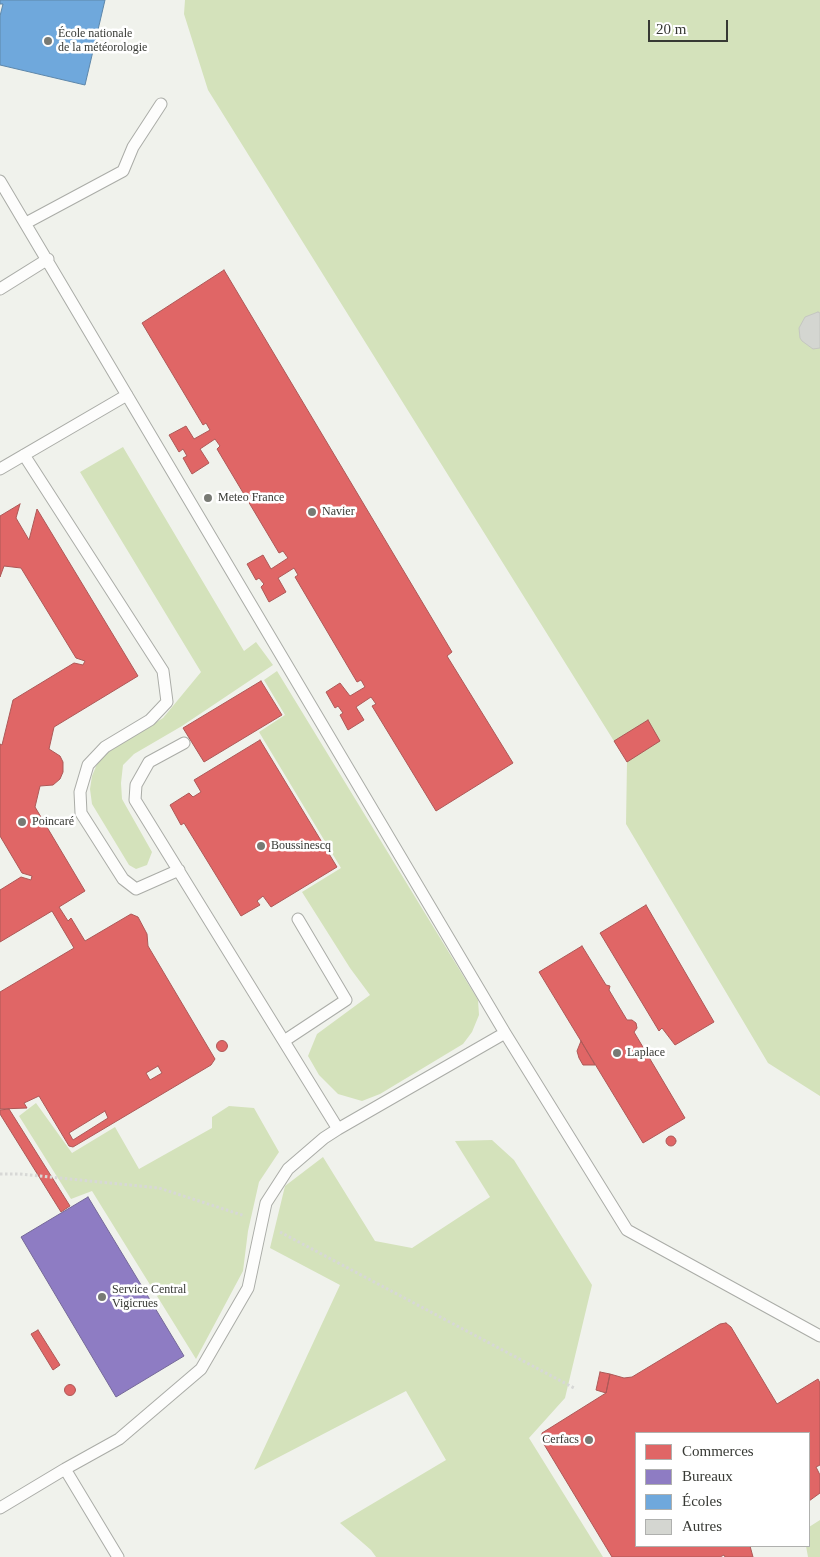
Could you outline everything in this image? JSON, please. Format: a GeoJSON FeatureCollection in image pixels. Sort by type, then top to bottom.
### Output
{"type":"FeatureCollection","features":[{"type":"Feature","properties":{"kind":"lane"},"geometry":{"type":"LineString","coordinates":[[26,223],[123,171],[134,147],[162,104]]}},
{"type":"Feature","properties":{"kind":"lane"},"geometry":{"type":"LineString","coordinates":[[0,181],[48,259],[505,1033],[626,1230],[820,1336]]}},
{"type":"Feature","properties":{"kind":"lane"},"geometry":{"type":"LineString","coordinates":[[0,289],[48,259]]}},
{"type":"Feature","properties":{"kind":"lane"},"geometry":{"type":"LineString","coordinates":[[0,469],[127,395]]}},
{"type":"Feature","properties":{"kind":"lane"},"geometry":{"type":"LineString","coordinates":[[24,455],[162,671],[168,702],[150,720],[105,747],[88,765],[80,792],[81,813],[123,880],[136,889],[179,870]]}},
{"type":"Feature","properties":{"kind":"lane"},"geometry":{"type":"LineString","coordinates":[[184,743],[149,762],[136,785],[135,800],[338,1129]]}},
{"type":"Feature","properties":{"kind":"lane"},"geometry":{"type":"LineString","coordinates":[[284,1041],[346,1000],[298,919]]}},
{"type":"Feature","properties":{"kind":"lane"},"geometry":{"type":"LineString","coordinates":[[0,1508],[119,1439],[201,1369],[248,1288],[266,1203],[288,1169],[324,1138],[338,1129],[505,1033]]}},
{"type":"Feature","properties":{"kind":"lane"},"geometry":{"type":"LineString","coordinates":[[65,1469],[118,1557]]}},
{"type":"Feature","properties":{"kind":"path"},"geometry":{"type":"LineString","coordinates":[[0,1174],[19,1174],[159,1188],[262,1223],[576,1389]]}},
{"type":"Feature","properties":{"kind":"green space"},"geometry":{"type":"Polygon","coordinates":[[[185,0],[820,0],[820,1096],[768,1063],[626,824],[627,762],[208,90],[184,14],[185,0]]]}},
{"type":"Feature","properties":{"kind":"green space"},"geometry":{"type":"Polygon","coordinates":[[[123,447],[244,651],[256,642],[273,665],[182,726],[134,754],[123,765],[122,799],[152,852],[147,865],[136,869],[129,865],[92,804],[90,789],[92,776],[97,764],[105,754],[163,718],[201,672],[80,472],[123,447]]]}},
{"type":"Feature","properties":{"kind":"green space"},"geometry":{"type":"Polygon","coordinates":[[[277,671],[478,1000],[479,1015],[472,1032],[463,1044],[380,1094],[362,1101],[338,1094],[319,1075],[308,1056],[317,1034],[370,995],[350,968],[302,892],[341,868],[259,732],[285,715],[264,680],[277,671]]]}},
{"type":"Feature","properties":{"kind":"green space"},"geometry":{"type":"Polygon","coordinates":[[[36,1103],[72,1153],[115,1127],[139,1169],[212,1128],[212,1117],[229,1106],[254,1108],[279,1152],[259,1182],[248,1231],[243,1271],[196,1359],[92,1191],[71,1199],[19,1116],[36,1103]]]}},
{"type":"Feature","properties":{"kind":"green space"},"geometry":{"type":"Polygon","coordinates":[[[492,1140],[514,1160],[592,1285],[565,1398],[529,1438],[603,1557],[376,1557],[371,1550],[340,1523],[446,1460],[406,1391],[254,1470],[340,1285],[270,1248],[285,1186],[323,1157],[375,1241],[412,1248],[490,1197],[455,1141],[492,1140]]]}},
{"type":"Feature","properties":{"kind":"green space"},"geometry":{"type":"Polygon","coordinates":[[[820,1520],[820,1557],[808,1557],[806,1547],[810,1547],[810,1526],[820,1520]]]}},
{"type":"Feature","properties":{"kind":"building: Commerces","name":"Navier"},"geometry":{"type":"Polygon","coordinates":[[[224,270],[452,652],[447,656],[513,763],[436,811],[372,706],[376,704],[371,697],[356,707],[364,720],[348,730],[340,715],[343,713],[338,706],[335,708],[326,692],[340,683],[350,696],[365,687],[361,680],[357,682],[295,577],[298,575],[294,568],[278,578],[286,592],[269,602],[261,587],[264,584],[259,578],[256,580],[247,564],[263,555],[271,569],[288,558],[283,551],[279,553],[217,449],[220,446],[215,439],[200,449],[209,463],[192,474],[183,458],[187,456],[183,449],[179,452],[169,435],[186,426],[194,439],[210,430],[206,423],[203,425],[142,323],[224,270]]]}},
{"type":"Feature","properties":{"kind":"building: Commerces","name":"Poincaré"},"geometry":{"type":"Polygon","coordinates":[[[20,504],[16,518],[29,540],[37,509],[138,676],[54,727],[49,749],[60,756],[63,762],[63,772],[60,779],[53,785],[40,786],[35,807],[85,891],[59,907],[68,921],[71,918],[85,941],[131,914],[138,917],[147,934],[148,946],[215,1059],[211,1065],[73,1147],[69,1146],[39,1096],[24,1103],[27,1108],[0,1109],[0,992],[74,948],[52,911],[0,942],[0,890],[21,877],[31,880],[32,876],[22,873],[0,836],[0,744],[2,745],[13,700],[74,663],[83,665],[85,661],[76,658],[21,568],[4,566],[0,577],[0,516],[20,504]],[[158,1066],[146,1073],[150,1080],[162,1073],[158,1066]],[[105,1111],[69,1133],[73,1140],[108,1118],[105,1111]]]}},
{"type":"Feature","properties":{"kind":"building: Commerces"},"geometry":{"type":"Polygon","coordinates":[[[261,681],[282,715],[204,762],[183,728],[261,681]]]}},
{"type":"Feature","properties":{"kind":"building: Commerces"},"geometry":{"type":"Polygon","coordinates":[[[648,720],[660,741],[627,762],[614,741],[648,720]]]}},
{"type":"Feature","properties":{"kind":"building: Commerces","name":"Boussinescq"},"geometry":{"type":"Polygon","coordinates":[[[260,740],[337,867],[271,907],[263,896],[257,901],[260,905],[241,916],[184,823],[181,825],[170,805],[189,793],[193,797],[201,792],[194,780],[260,740]]]}},
{"type":"Feature","properties":{"kind":"building: Commerces"},"geometry":{"type":"Polygon","coordinates":[[[646,905],[714,1022],[675,1045],[662,1028],[659,1031],[600,933],[646,905]]]}},
{"type":"Feature","properties":{"kind":"building: Commerces","name":"Laplace"},"geometry":{"type":"Polygon","coordinates":[[[582,946],[606,985],[610,986],[609,990],[627,1020],[632,1020],[636,1023],[637,1028],[634,1032],[685,1118],[643,1143],[539,972],[582,946]]]}},
{"type":"Feature","properties":{"kind":"building: Commerces"},"geometry":{"type":"Polygon","coordinates":[[[220,1041],[224,1041],[227,1046],[226,1050],[220,1051],[217,1048],[217,1044],[220,1041]]]}},
{"type":"Feature","properties":{"kind":"building: Commerces"},"geometry":{"type":"Polygon","coordinates":[[[581,1041],[595,1065],[583,1065],[577,1051],[581,1041]]]}},
{"type":"Feature","properties":{"kind":"building: Commerces"},"geometry":{"type":"Polygon","coordinates":[[[9,1109],[70,1206],[61,1212],[0,1114],[0,1110],[9,1109]]]}},
{"type":"Feature","properties":{"kind":"building: Commerces"},"geometry":{"type":"Polygon","coordinates":[[[671,1136],[676,1141],[671,1146],[666,1141],[671,1136]]]}},
{"type":"Feature","properties":{"kind":"building: Commerces","name":"Cerfacs"},"geometry":{"type":"Polygon","coordinates":[[[726,1323],[731,1327],[777,1404],[818,1379],[820,1383],[820,1465],[816,1467],[820,1475],[820,1493],[810,1500],[810,1432],[635,1432],[635,1547],[750,1547],[753,1557],[725,1557],[724,1555],[720,1557],[612,1557],[542,1441],[542,1433],[606,1393],[610,1374],[624,1378],[632,1377],[720,1324],[726,1323]]]}},
{"type":"Feature","properties":{"kind":"building: Commerces"},"geometry":{"type":"Polygon","coordinates":[[[38,1330],[60,1365],[53,1370],[31,1334],[38,1330]]]}},
{"type":"Feature","properties":{"kind":"building: Commerces"},"geometry":{"type":"Polygon","coordinates":[[[600,1372],[610,1374],[606,1393],[596,1390],[600,1372]]]}},
{"type":"Feature","properties":{"kind":"building: Commerces"},"geometry":{"type":"Polygon","coordinates":[[[68,1385],[72,1385],[75,1390],[74,1394],[68,1395],[65,1392],[65,1388],[68,1385]]]}},
{"type":"Feature","properties":{"kind":"building: Bureaux","name":"Service Central Vigicrues"},"geometry":{"type":"Polygon","coordinates":[[[88,1197],[184,1356],[116,1397],[21,1237],[88,1197]]]}},
{"type":"Feature","properties":{"kind":"building: Écoles","name":"École nationale de la météorologie"},"geometry":{"type":"Polygon","coordinates":[[[0,0],[105,0],[85,85],[0,65],[0,16],[3,4],[0,4],[0,0]]]}},
{"type":"Feature","properties":{"kind":"building: Autres"},"geometry":{"type":"Polygon","coordinates":[[[820,313],[820,348],[813,349],[800,338],[799,328],[805,317],[820,313]]]}},
{"type":"Feature","properties":{"kind":"place","name":"École nationale de la météorologie"},"geometry":{"type":"Point","coordinates":[48,41]}},
{"type":"Feature","properties":{"kind":"place","name":"Meteo France"},"geometry":{"type":"Point","coordinates":[208,498]}},
{"type":"Feature","properties":{"kind":"place","name":"Navier"},"geometry":{"type":"Point","coordinates":[312,512]}},
{"type":"Feature","properties":{"kind":"place","name":"Poincaré"},"geometry":{"type":"Point","coordinates":[22,822]}},
{"type":"Feature","properties":{"kind":"place","name":"Boussinescq"},"geometry":{"type":"Point","coordinates":[261,846]}},
{"type":"Feature","properties":{"kind":"place","name":"Laplace"},"geometry":{"type":"Point","coordinates":[617,1053]}},
{"type":"Feature","properties":{"kind":"place","name":"Service Central Vigicrues"},"geometry":{"type":"Point","coordinates":[102,1297]}},
{"type":"Feature","properties":{"kind":"place","name":"Cerfacs"},"geometry":{"type":"Point","coordinates":[589,1440]}}]}
